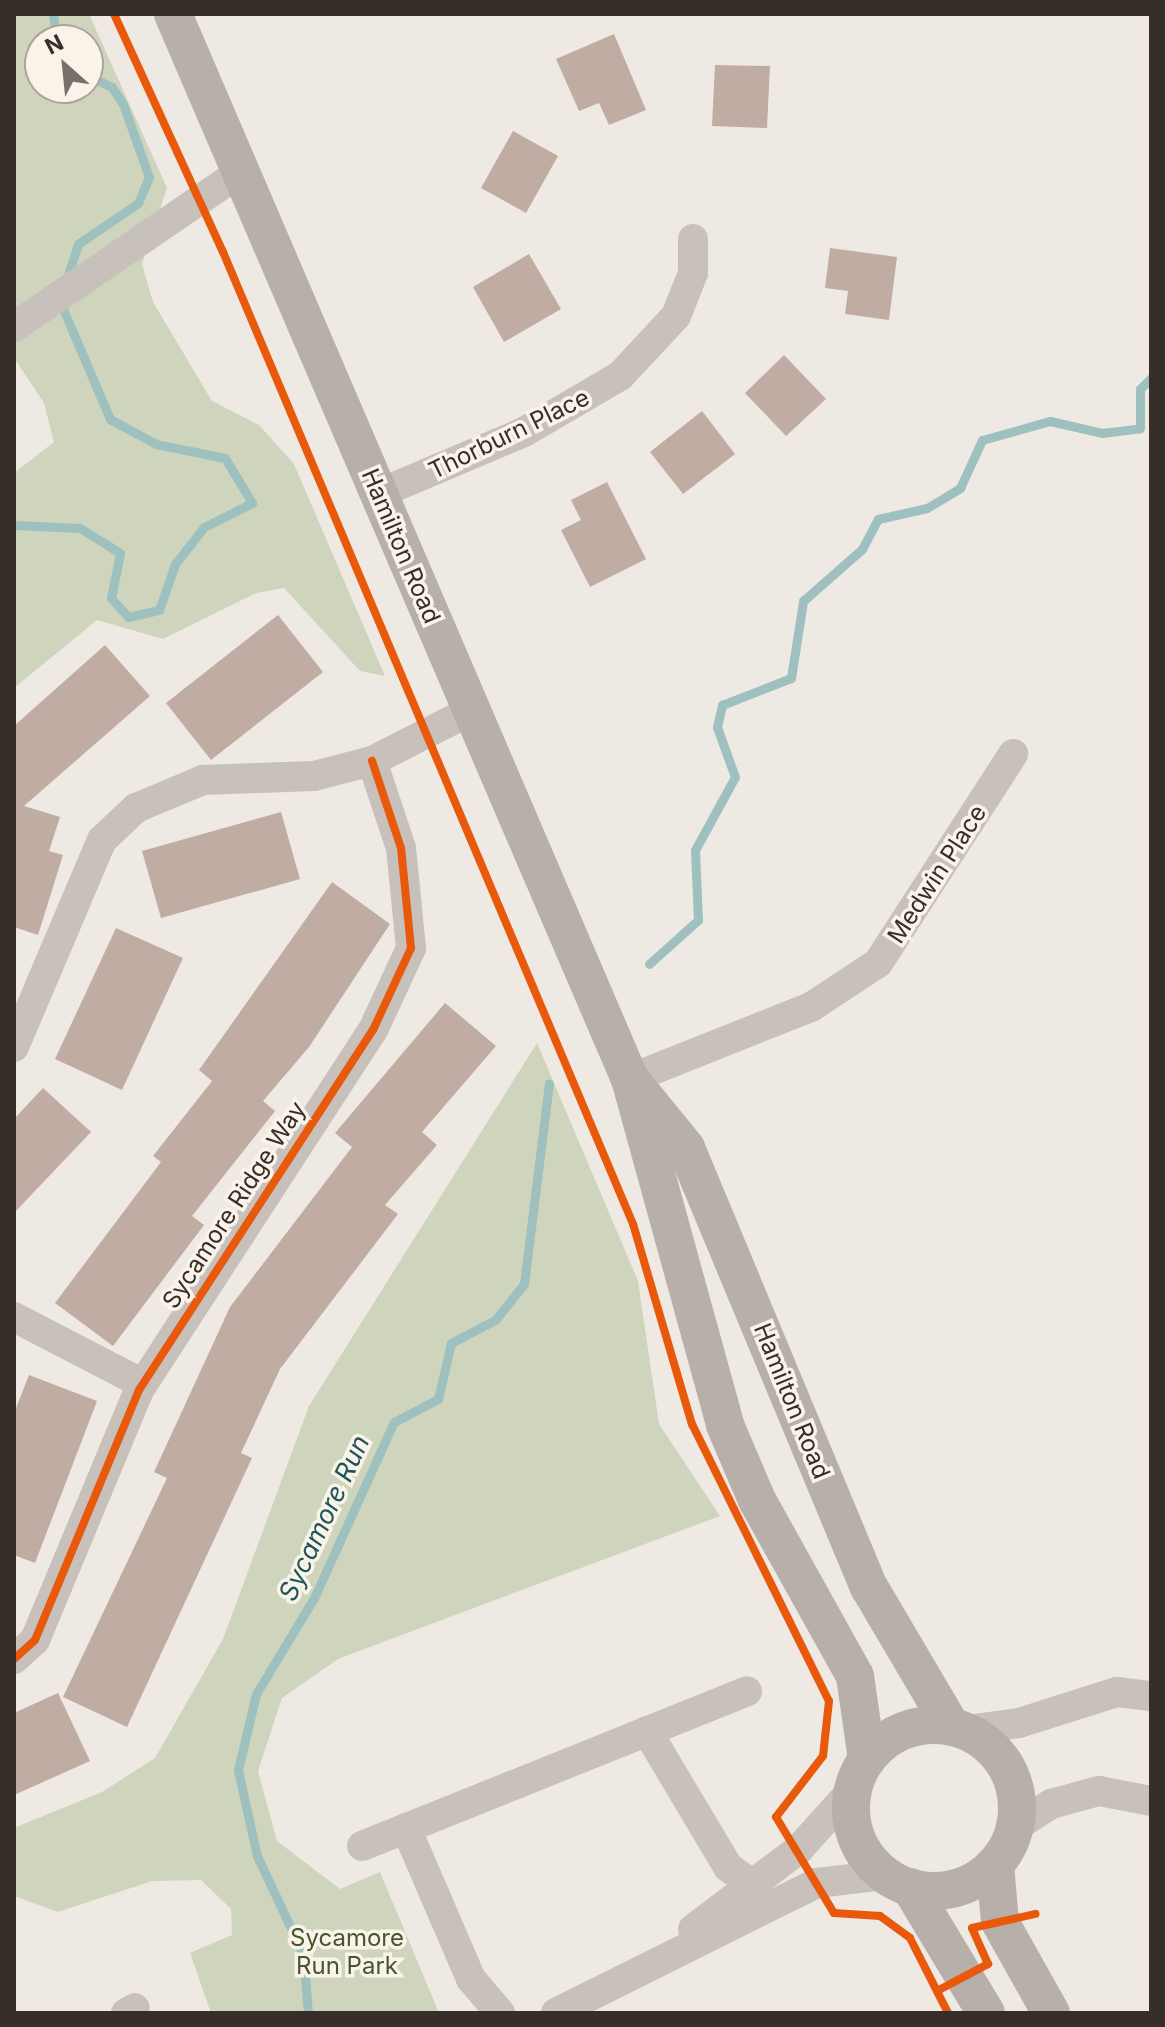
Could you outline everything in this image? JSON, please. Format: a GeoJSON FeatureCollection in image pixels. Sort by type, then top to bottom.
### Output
{"type":"FeatureCollection","features":[{"type":"Feature","properties":{"kind":"main road","name":"Hamilton Road"},"geometry":{"type":"LineString","coordinates":[[173,14],[243,170],[378,494],[630,1079],[725,1425],[757,1500],[855,1676],[860,1774]]}},
{"type":"Feature","properties":{"kind":"main road","name":"Hamilton Road"},"geometry":{"type":"LineString","coordinates":[[630,1079],[686,1148],[869,1587],[958,1728]]}},
{"type":"Feature","properties":{"kind":"main road"},"geometry":{"type":"LineString","coordinates":[[897,1881],[955,1888],[995,1865],[1015,1827],[1013,1780],[1003,1759],[958,1728],[904,1730],[860,1774],[856,1836],[897,1881],[986,2013]]}},
{"type":"Feature","properties":{"kind":"main road"},"geometry":{"type":"LineString","coordinates":[[995,1865],[1005,1934],[1051,2013]]}},
{"type":"Feature","properties":{"kind":"street"},"geometry":{"type":"LineString","coordinates":[[14,327],[243,170]]}},
{"type":"Feature","properties":{"kind":"street","name":"Thorburn Place"},"geometry":{"type":"LineString","coordinates":[[378,494],[524,432],[620,376],[676,316],[693,273],[693,239]]}},
{"type":"Feature","properties":{"kind":"street"},"geometry":{"type":"LineString","coordinates":[[14,1047],[102,840],[136,808],[203,780],[314,776],[372,761],[472,710]]}},
{"type":"Feature","properties":{"kind":"street","name":"Medwin Place"},"geometry":{"type":"LineString","coordinates":[[630,1079],[811,1007],[878,963],[1013,754]]}},
{"type":"Feature","properties":{"kind":"street","name":"Sycamore Ridge Way"},"geometry":{"type":"LineString","coordinates":[[14,1659],[35,1640],[143,1384],[373,1030],[411,948],[401,848],[372,761]]}},
{"type":"Feature","properties":{"kind":"street"},"geometry":{"type":"LineString","coordinates":[[14,1317],[143,1384]]}},
{"type":"Feature","properties":{"kind":"street"},"geometry":{"type":"LineString","coordinates":[[362,1846],[747,1691]]}},
{"type":"Feature","properties":{"kind":"street"},"geometry":{"type":"LineString","coordinates":[[958,1728],[1019,1723],[1117,1692],[1151,1696]]}},
{"type":"Feature","properties":{"kind":"street"},"geometry":{"type":"LineString","coordinates":[[647,1731],[728,1867],[753,1885]]}},
{"type":"Feature","properties":{"kind":"street"},"geometry":{"type":"LineString","coordinates":[[603,2004],[827,1823],[860,1774]]}},
{"type":"Feature","properties":{"kind":"street"},"geometry":{"type":"LineString","coordinates":[[1015,1827],[1051,1804],[1099,1791],[1151,1801]]}},
{"type":"Feature","properties":{"kind":"street"},"geometry":{"type":"LineString","coordinates":[[406,1828],[471,1979],[500,2013]]}},
{"type":"Feature","properties":{"kind":"street"},"geometry":{"type":"LineString","coordinates":[[556,2013],[603,2004],[817,1883],[897,1881]]}},
{"type":"Feature","properties":{"kind":"green space"},"geometry":{"type":"Polygon","coordinates":[[[14,14],[89,14],[93,24],[24,24],[24,104],[104,104],[104,47],[167,188],[142,264],[153,302],[212,401],[259,425],[294,464],[385,676],[360,671],[284,588],[256,593],[163,639],[97,620],[14,688],[14,473],[54,442],[44,403],[14,358],[14,14]]]}},
{"type":"Feature","properties":{"kind":"green space","name":"Sycamore Run Park"},"geometry":{"type":"Polygon","coordinates":[[[537,1043],[638,1281],[659,1424],[720,1516],[338,1659],[282,1698],[258,1771],[277,1841],[340,1889],[380,1872],[439,2013],[211,2013],[190,1953],[232,1935],[231,1909],[201,1880],[152,1881],[58,1912],[14,1896],[14,1828],[102,1792],[155,1758],[223,1639],[309,1406],[537,1043]]]}},
{"type":"Feature","properties":{"kind":"building"},"geometry":{"type":"Polygon","coordinates":[[[614,34],[646,110],[609,125],[599,103],[579,111],[556,59],[614,34]]]}},
{"type":"Feature","properties":{"kind":"building"},"geometry":{"type":"Polygon","coordinates":[[[715,65],[770,66],[767,128],[712,126],[715,65]]]}},
{"type":"Feature","properties":{"kind":"building"},"geometry":{"type":"Polygon","coordinates":[[[513,131],[558,156],[526,213],[481,188],[513,131]]]}},
{"type":"Feature","properties":{"kind":"building"},"geometry":{"type":"Polygon","coordinates":[[[830,248],[897,257],[889,320],[845,314],[848,291],[825,288],[830,248]]]}},
{"type":"Feature","properties":{"kind":"building"},"geometry":{"type":"Polygon","coordinates":[[[529,254],[561,309],[504,342],[473,287],[529,254]]]}},
{"type":"Feature","properties":{"kind":"building"},"geometry":{"type":"Polygon","coordinates":[[[784,355],[826,399],[786,436],[745,393],[784,355]]]}},
{"type":"Feature","properties":{"kind":"building"},"geometry":{"type":"Polygon","coordinates":[[[702,411],[735,454],[683,494],[650,452],[702,411]]]}},
{"type":"Feature","properties":{"kind":"building"},"geometry":{"type":"Polygon","coordinates":[[[607,482],[646,559],[590,587],[561,530],[581,520],[571,500],[607,482]]]}},
{"type":"Feature","properties":{"kind":"building"},"geometry":{"type":"Polygon","coordinates":[[[278,615],[323,672],[211,760],[166,703],[278,615]]]}},
{"type":"Feature","properties":{"kind":"building"},"geometry":{"type":"Polygon","coordinates":[[[105,645],[150,696],[24,806],[60,817],[49,851],[63,855],[38,935],[14,927],[14,726],[105,645]]]}},
{"type":"Feature","properties":{"kind":"building"},"geometry":{"type":"Polygon","coordinates":[[[281,812],[300,879],[161,918],[142,851],[281,812]]]}},
{"type":"Feature","properties":{"kind":"building"},"geometry":{"type":"Polygon","coordinates":[[[332,882],[390,924],[309,1047],[263,1101],[275,1111],[192,1216],[204,1225],[113,1346],[55,1303],[161,1162],[153,1156],[212,1081],[199,1070],[332,882]]]}},
{"type":"Feature","properties":{"kind":"building"},"geometry":{"type":"Polygon","coordinates":[[[116,928],[183,958],[122,1090],[55,1059],[116,928]]]}},
{"type":"Feature","properties":{"kind":"building"},"geometry":{"type":"Polygon","coordinates":[[[445,1003],[496,1046],[422,1132],[437,1145],[385,1205],[398,1214],[280,1369],[241,1453],[252,1458],[127,1727],[63,1697],[167,1478],[154,1472],[230,1307],[352,1147],[335,1133],[445,1003]]]}},
{"type":"Feature","properties":{"kind":"building"},"geometry":{"type":"Polygon","coordinates":[[[43,1088],[91,1132],[14,1213],[14,1119],[43,1088]]]}},
{"type":"Feature","properties":{"kind":"building"},"geometry":{"type":"Polygon","coordinates":[[[29,1375],[97,1401],[35,1563],[14,1555],[14,1413],[29,1375]]]}},
{"type":"Feature","properties":{"kind":"building"},"geometry":{"type":"Polygon","coordinates":[[[58,1693],[90,1761],[14,1795],[14,1713],[58,1693]]]}},
{"type":"Feature","properties":{"kind":"waterway"},"geometry":{"type":"LineString","coordinates":[[53,14],[54,24]]}},
{"type":"Feature","properties":{"kind":"waterway"},"geometry":{"type":"LineString","coordinates":[[66,281],[78,244],[138,203],[149,177],[123,104],[112,87],[104,83]]}},
{"type":"Feature","properties":{"kind":"waterway"},"geometry":{"type":"LineString","coordinates":[[14,525],[80,528],[120,553],[111,598],[128,617],[159,610],[175,564],[204,527],[252,503],[225,458],[156,444],[110,419],[60,302]]}},
{"type":"Feature","properties":{"kind":"waterway"},"geometry":{"type":"LineString","coordinates":[[649,964],[698,920],[695,850],[735,777],[717,727],[722,705],[791,678],[803,601],[862,549],[878,519],[927,508],[960,488],[982,440],[1050,421],[1102,433],[1140,428],[1140,389],[1151,378]]}},
{"type":"Feature","properties":{"kind":"waterway","name":"Sycamore Run"},"geometry":{"type":"LineString","coordinates":[[308,2013],[303,1954],[257,1856],[238,1770],[256,1694],[314,1598],[394,1422],[438,1399],[451,1343],[495,1320],[524,1284],[549,1084]]}},
{"type":"Feature","properties":{"kind":"cycle path"},"geometry":{"type":"LineString","coordinates":[[114,14],[223,252],[633,1224],[692,1424],[829,1701],[823,1756],[776,1817],[834,1913],[880,1916],[910,1938],[948,2013]]}},
{"type":"Feature","properties":{"kind":"cycle path"},"geometry":{"type":"LineString","coordinates":[[14,1659],[35,1640],[139,1390],[373,1030],[411,948],[401,848],[372,761]]}},
{"type":"Feature","properties":{"kind":"cycle path"},"geometry":{"type":"LineString","coordinates":[[937,1991],[988,1964],[972,1928],[1035,1914]]}}]}
